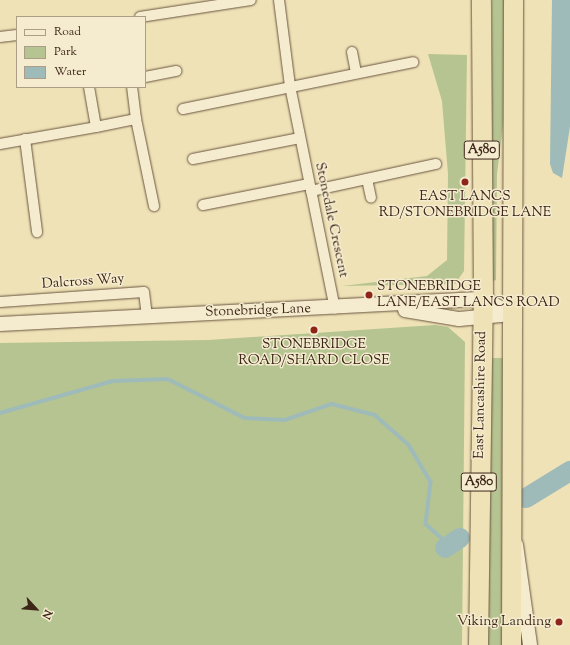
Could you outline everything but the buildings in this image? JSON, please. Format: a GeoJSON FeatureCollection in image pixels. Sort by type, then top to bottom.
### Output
{"type":"FeatureCollection","features":[{"type":"Feature","properties":{"kind":"highway","name":"East Lancashire Road"},"geometry":{"type":"LineString","coordinates":[[478,645],[483,299],[481,0]]}},
{"type":"Feature","properties":{"kind":"highway","name":"A580"},"geometry":{"type":"LineString","coordinates":[[511,645],[513,0]]}},
{"type":"Feature","properties":{"kind":"street"},"geometry":{"type":"LineString","coordinates":[[146,16],[251,0]]}},
{"type":"Feature","properties":{"kind":"street","name":"Stonedale Crescent"},"geometry":{"type":"LineString","coordinates":[[279,0],[290,86],[335,309]]}},
{"type":"Feature","properties":{"kind":"street"},"geometry":{"type":"LineString","coordinates":[[0,37],[16,35]]}},
{"type":"Feature","properties":{"kind":"street"},"geometry":{"type":"LineString","coordinates":[[352,52],[356,73]]}},
{"type":"Feature","properties":{"kind":"street"},"geometry":{"type":"LineString","coordinates":[[183,110],[290,86],[413,62]]}},
{"type":"Feature","properties":{"kind":"street"},"geometry":{"type":"LineString","coordinates":[[146,77],[176,70]]}},
{"type":"Feature","properties":{"kind":"street"},"geometry":{"type":"LineString","coordinates":[[89,88],[96,127]]}},
{"type":"Feature","properties":{"kind":"street"},"geometry":{"type":"LineString","coordinates":[[132,88],[136,119],[154,206]]}},
{"type":"Feature","properties":{"kind":"street"},"geometry":{"type":"LineString","coordinates":[[0,144],[136,119]]}},
{"type":"Feature","properties":{"kind":"street"},"geometry":{"type":"LineString","coordinates":[[193,159],[300,138]]}},
{"type":"Feature","properties":{"kind":"street"},"geometry":{"type":"LineString","coordinates":[[25,139],[37,232]]}},
{"type":"Feature","properties":{"kind":"street"},"geometry":{"type":"LineString","coordinates":[[204,205],[367,179],[436,164]]}},
{"type":"Feature","properties":{"kind":"street"},"geometry":{"type":"LineString","coordinates":[[367,179],[371,198]]}},
{"type":"Feature","properties":{"kind":"street","name":"Dalcross Way"},"geometry":{"type":"LineString","coordinates":[[0,302],[144,292],[147,316]]}},
{"type":"Feature","properties":{"kind":"street"},"geometry":{"type":"LineString","coordinates":[[483,299],[513,314]]}},
{"type":"Feature","properties":{"kind":"street","name":"Stonebridge Lane"},"geometry":{"type":"LineString","coordinates":[[0,324],[147,316],[335,309],[483,299]]}},
{"type":"Feature","properties":{"kind":"street"},"geometry":{"type":"LineString","coordinates":[[383,306],[459,319],[482,319],[513,314]]}},
{"type":"Feature","properties":{"kind":"street"},"geometry":{"type":"LineString","coordinates":[[512,527],[523,572],[530,645]]}},
{"type":"Feature","properties":{"kind":"green space"},"geometry":{"type":"Polygon","coordinates":[[[492,0],[506,0],[505,109],[497,174],[496,280],[490,282],[492,0]]]}},
{"type":"Feature","properties":{"kind":"green space"},"geometry":{"type":"Polygon","coordinates":[[[428,54],[467,55],[464,271],[455,284],[342,286],[427,276],[447,260],[448,174],[442,101],[428,54]]]}},
{"type":"Feature","properties":{"kind":"green space"},"geometry":{"type":"Polygon","coordinates":[[[435,325],[448,327],[465,342],[462,645],[0,645],[0,343],[208,340],[435,325]]]}},
{"type":"Feature","properties":{"kind":"green space"},"geometry":{"type":"Polygon","coordinates":[[[490,358],[503,358],[504,645],[488,645],[490,358]]]}},
{"type":"Feature","properties":{"kind":"water"},"geometry":{"type":"Polygon","coordinates":[[[552,0],[570,0],[570,127],[562,178],[553,173],[550,164],[552,0]]]}},
{"type":"Feature","properties":{"kind":"waterway"},"geometry":{"type":"LineString","coordinates":[[0,413],[113,381],[168,379],[245,418],[285,420],[332,404],[375,415],[409,445],[431,482],[426,524],[449,545]]}},
{"type":"Feature","properties":{"kind":"waterway"},"geometry":{"type":"LineString","coordinates":[[526,498],[570,471]]}},
{"type":"Feature","properties":{"kind":"waterway"},"geometry":{"type":"LineString","coordinates":[[445,548],[460,538]]}},
{"type":"Feature","properties":{"kind":"place","name":"EAST LANCS RD/STONEBRIDGE LANE"},"geometry":{"type":"Point","coordinates":[465,182]}},
{"type":"Feature","properties":{"kind":"place","name":"STONEBRIDGE LANE/EAST LANCS ROAD"},"geometry":{"type":"Point","coordinates":[369,295]}},
{"type":"Feature","properties":{"kind":"place","name":"STONEBRIDGE ROAD/SHARD CLOSE"},"geometry":{"type":"Point","coordinates":[314,330]}},
{"type":"Feature","properties":{"kind":"place","name":"Viking Landing"},"geometry":{"type":"Point","coordinates":[559,622]}}]}
